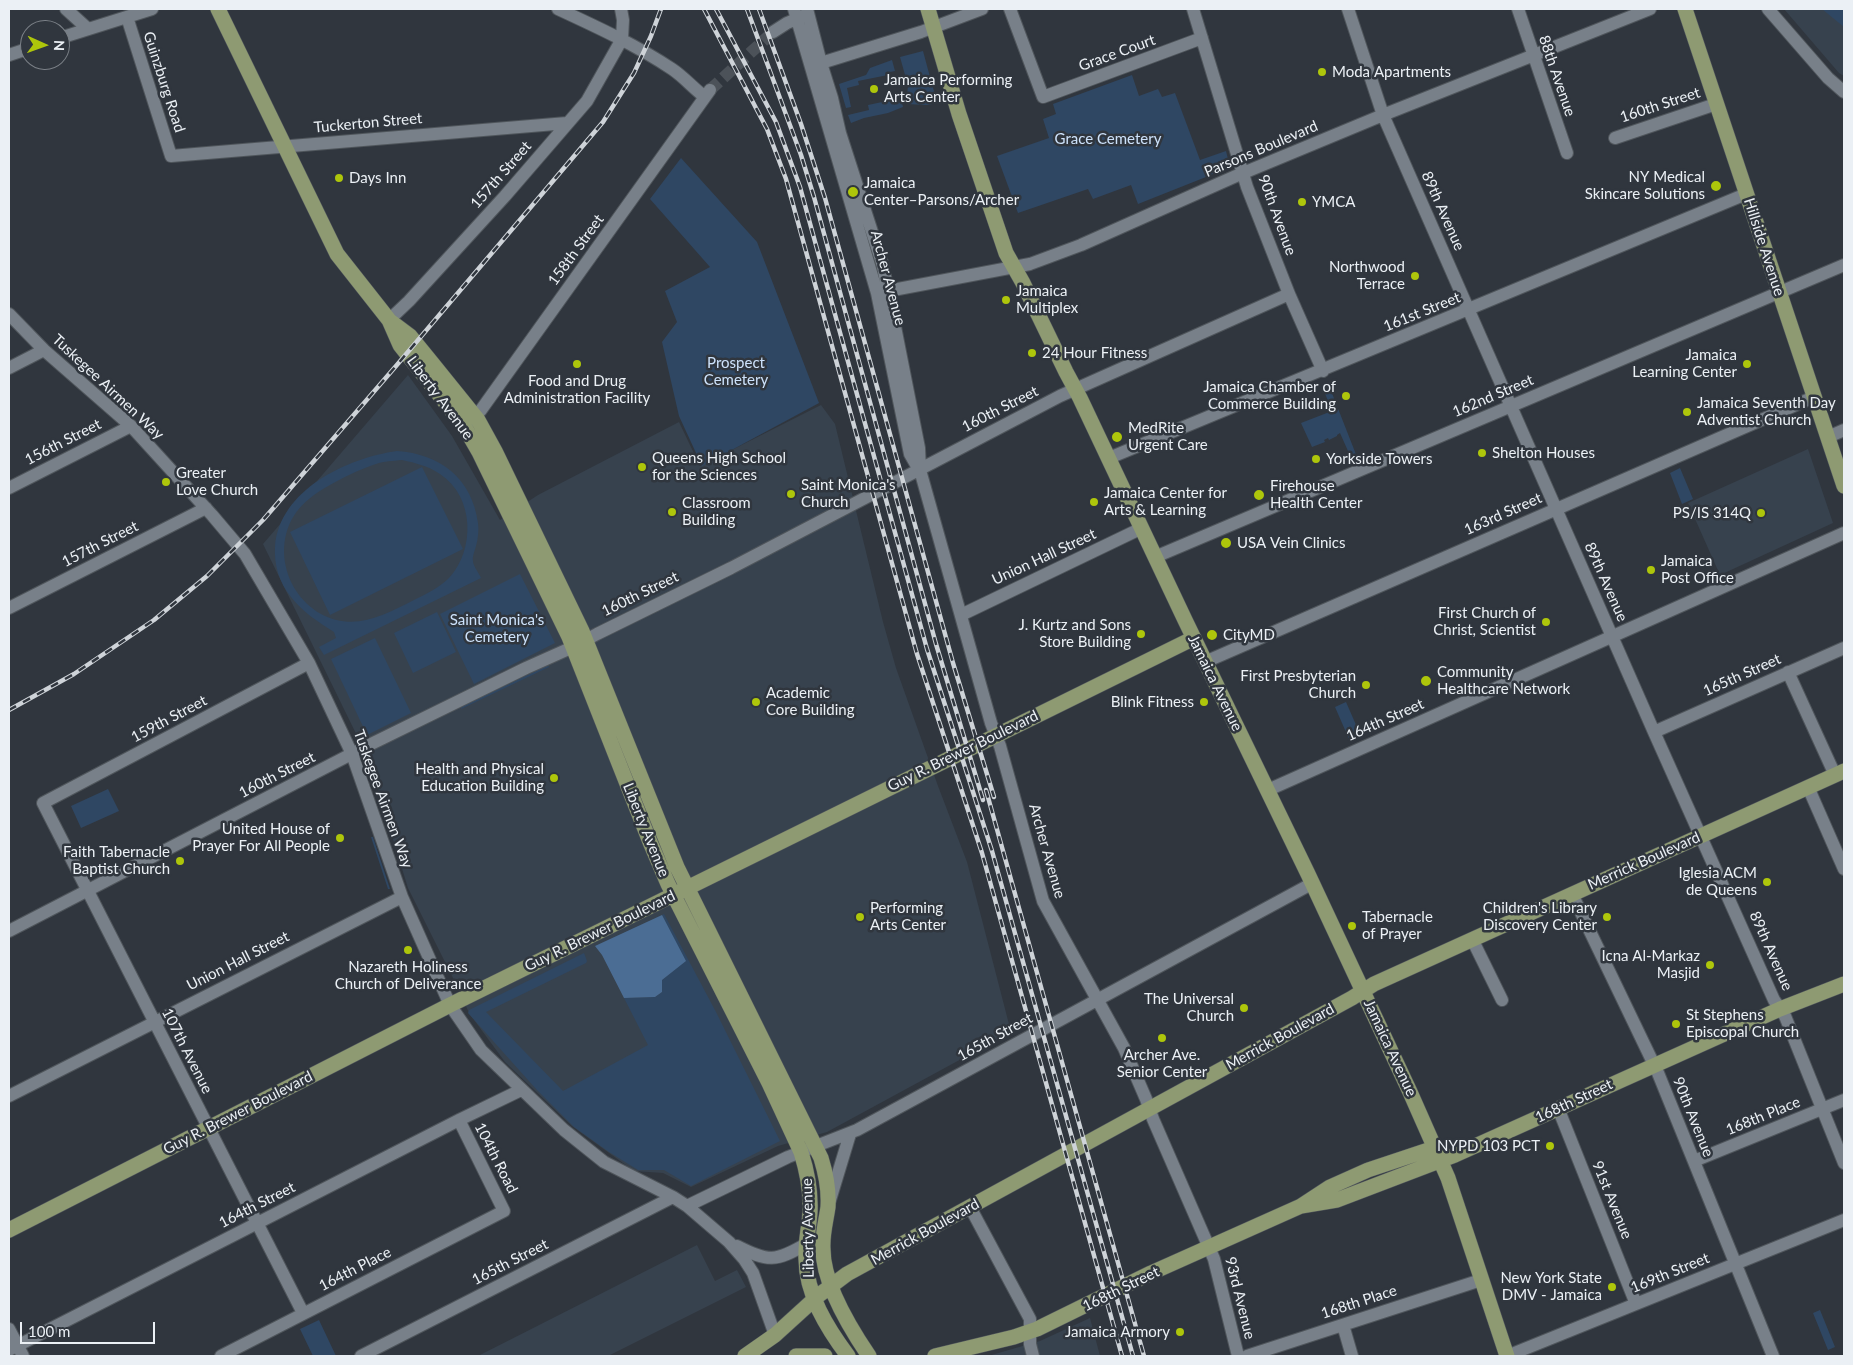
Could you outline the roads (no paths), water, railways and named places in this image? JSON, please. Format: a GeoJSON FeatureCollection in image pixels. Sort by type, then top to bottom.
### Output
{"type":"FeatureCollection","features":[{"type":"Feature","properties":{"kind":"main road","name":"Liberty Avenue"},"geometry":{"type":"LineString","coordinates":[[218,9],[340,260],[389,320],[400,345],[469,421],[497,456],[579,644],[650,842],[680,891],[816,1146],[825,1175],[828,1206],[823,1248],[830,1287],[869,1356]]}},
{"type":"Feature","properties":{"kind":"main road","name":"Jamaica Avenue"},"geometry":{"type":"LineString","coordinates":[[928,9],[988,204],[1006,253],[1109,458],[1205,662],[1313,883],[1448,1178],[1507,1356]]}},
{"type":"Feature","properties":{"kind":"main road","name":"Hillside Avenue"},"geometry":{"type":"LineString","coordinates":[[1685,9],[1844,486]]}},
{"type":"Feature","properties":{"kind":"main road","name":"Guy R. Brewer Boulevard"},"geometry":{"type":"LineString","coordinates":[[9,1230],[450,1004],[1194,638]]}},
{"type":"Feature","properties":{"kind":"main road","name":"Merrick Boulevard"},"geometry":{"type":"LineString","coordinates":[[745,1356],[776,1335],[814,1300],[848,1274],[1374,984],[1840,773]]}},
{"type":"Feature","properties":{"kind":"main road","name":"Liberty Avenue"},"geometry":{"type":"LineString","coordinates":[[680,891],[801,1152],[807,1173],[810,1199],[806,1244],[807,1278],[814,1300],[848,1356]]}},
{"type":"Feature","properties":{"kind":"main road","name":"168th Street"},"geometry":{"type":"LineString","coordinates":[[1301,1206],[1337,1200],[1437,1154],[1558,1108],[1780,1009],[1844,984]]}},
{"type":"Feature","properties":{"kind":"main road","name":"168th Street"},"geometry":{"type":"LineString","coordinates":[[940,1356],[1030,1331],[1301,1206],[1330,1187],[1368,1170],[1437,1154]]}},
{"type":"Feature","properties":{"kind":"main road"},"geometry":{"type":"LineString","coordinates":[[796,1356],[825,1356]]}},
{"type":"Feature","properties":{"kind":"street"},"geometry":{"type":"LineString","coordinates":[[66,9],[88,29]]}},
{"type":"Feature","properties":{"kind":"street"},"geometry":{"type":"LineString","coordinates":[[70,35],[152,9]]}},
{"type":"Feature","properties":{"kind":"street"},"geometry":{"type":"LineString","coordinates":[[558,9],[622,39],[621,9]]}},
{"type":"Feature","properties":{"kind":"street"},"geometry":{"type":"LineString","coordinates":[[821,63],[934,27],[982,9]]}},
{"type":"Feature","properties":{"kind":"street","name":"Grace Court"},"geometry":{"type":"LineString","coordinates":[[1010,9],[1043,98],[1202,38]]}},
{"type":"Feature","properties":{"kind":"street","name":"90th Avenue"},"geometry":{"type":"LineString","coordinates":[[1193,9],[1247,187],[1289,294],[1323,371]]}},
{"type":"Feature","properties":{"kind":"street","name":"89th Avenue"},"geometry":{"type":"LineString","coordinates":[[1348,9],[1383,115],[1654,732],[1774,1000],[1785,1016],[1844,1163]]}},
{"type":"Feature","properties":{"kind":"street","name":"88th Avenue"},"geometry":{"type":"LineString","coordinates":[[1518,9],[1567,153]]}},
{"type":"Feature","properties":{"kind":"street","name":"Parsons Boulevard"},"geometry":{"type":"LineString","coordinates":[[883,292],[1030,264],[1081,245],[1244,173],[1383,115],[1650,9]]}},
{"type":"Feature","properties":{"kind":"street"},"geometry":{"type":"LineString","coordinates":[[1768,9],[1822,71],[1844,92]]}},
{"type":"Feature","properties":{"kind":"street"},"geometry":{"type":"LineString","coordinates":[[773,32],[802,13]]}},
{"type":"Feature","properties":{"kind":"street","name":"Archer Avenue"},"geometry":{"type":"LineString","coordinates":[[802,13],[829,87],[840,133],[883,266],[883,292]]}},
{"type":"Feature","properties":{"kind":"street","name":"Archer Avenue"},"geometry":{"type":"LineString","coordinates":[[802,13],[883,292],[919,448],[920,470],[1043,901],[1124,1048],[1209,1248]]}},
{"type":"Feature","properties":{"kind":"street","name":"Guinzburg Road"},"geometry":{"type":"LineString","coordinates":[[127,17],[171,156]]}},
{"type":"Feature","properties":{"kind":"street","name":"158th Street"},"geometry":{"type":"LineString","coordinates":[[469,421],[596,251],[707,94],[674,70],[622,39]]}},
{"type":"Feature","properties":{"kind":"street","name":"157th Street"},"geometry":{"type":"LineString","coordinates":[[389,320],[409,301],[498,203],[587,101],[622,39]]}},
{"type":"Feature","properties":{"kind":"street","name":"160th Street"},"geometry":{"type":"LineString","coordinates":[[1615,138],[1716,104]]}},
{"type":"Feature","properties":{"kind":"street","name":"Tuckerton Street"},"geometry":{"type":"LineString","coordinates":[[171,156],[567,123]]}},
{"type":"Feature","properties":{"kind":"street","name":"161st Street"},"geometry":{"type":"LineString","coordinates":[[1109,458],[1323,371],[1746,194]]}},
{"type":"Feature","properties":{"kind":"street","name":"162nd Street"},"geometry":{"type":"LineString","coordinates":[[1155,557],[1844,265]]}},
{"type":"Feature","properties":{"kind":"street","name":"160th Street"},"geometry":{"type":"LineString","coordinates":[[9,931],[352,754],[731,568],[1075,389],[1289,294]]}},
{"type":"Feature","properties":{"kind":"street","name":"Tuskegee Airmen Way"},"geometry":{"type":"LineString","coordinates":[[9,314],[44,350],[131,426],[246,554],[309,663],[352,754],[402,897],[450,1004],[481,1050],[564,1130],[604,1162],[673,1197],[687,1206],[729,1242],[744,1258],[753,1272],[776,1335]]}},
{"type":"Feature","properties":{"kind":"street"},"geometry":{"type":"LineString","coordinates":[[9,368],[44,350]]}},
{"type":"Feature","properties":{"kind":"street","name":"163rd Street"},"geometry":{"type":"LineString","coordinates":[[1205,662],[1814,397]]}},
{"type":"Feature","properties":{"kind":"street","name":"156th Street"},"geometry":{"type":"LineString","coordinates":[[9,488],[131,426]]}},
{"type":"Feature","properties":{"kind":"street"},"geometry":{"type":"LineString","coordinates":[[1828,437],[1844,430]]}},
{"type":"Feature","properties":{"kind":"street","name":"157th Street"},"geometry":{"type":"LineString","coordinates":[[9,608],[206,508]]}},
{"type":"Feature","properties":{"kind":"street","name":"Union Hall Street"},"geometry":{"type":"LineString","coordinates":[[961,615],[1142,528]]}},
{"type":"Feature","properties":{"kind":"street","name":"164th Street"},"geometry":{"type":"LineString","coordinates":[[1268,790],[1844,533]]}},
{"type":"Feature","properties":{"kind":"street","name":"165th Street"},"geometry":{"type":"LineString","coordinates":[[1654,732],[1844,648]]}},
{"type":"Feature","properties":{"kind":"street","name":"159th Street"},"geometry":{"type":"LineString","coordinates":[[43,803],[309,663]]}},
{"type":"Feature","properties":{"kind":"street"},"geometry":{"type":"LineString","coordinates":[[1788,672],[1840,773]]}},
{"type":"Feature","properties":{"kind":"street"},"geometry":{"type":"LineString","coordinates":[[1808,787],[1844,869]]}},
{"type":"Feature","properties":{"kind":"street","name":"107th Avenue"},"geometry":{"type":"LineString","coordinates":[[43,803],[303,1313]]}},
{"type":"Feature","properties":{"kind":"street","name":"165th Street"},"geometry":{"type":"LineString","coordinates":[[687,1206],[788,1156],[850,1134],[1313,883]]}},
{"type":"Feature","properties":{"kind":"street","name":"90th Avenue"},"geometry":{"type":"LineString","coordinates":[[1572,894],[1653,1065],[1773,1356]]}},
{"type":"Feature","properties":{"kind":"street","name":"Union Hall Street"},"geometry":{"type":"LineString","coordinates":[[9,1096],[402,897]]}},
{"type":"Feature","properties":{"kind":"street"},"geometry":{"type":"LineString","coordinates":[[1472,939],[1502,1000]]}},
{"type":"Feature","properties":{"kind":"street","name":"164th Street"},"geometry":{"type":"LineString","coordinates":[[16,1351],[257,1223],[458,1120],[521,1090]]}},
{"type":"Feature","properties":{"kind":"street","name":"168th Place"},"geometry":{"type":"LineString","coordinates":[[1694,1161],[1844,1100]]}},
{"type":"Feature","properties":{"kind":"street","name":"91st Avenue"},"geometry":{"type":"LineString","coordinates":[[1558,1108],[1636,1304]]}},
{"type":"Feature","properties":{"kind":"street","name":"104th Road"},"geometry":{"type":"LineString","coordinates":[[458,1120],[504,1211]]}},
{"type":"Feature","properties":{"kind":"street","name":"Liberty Avenue"},"geometry":{"type":"LineString","coordinates":[[828,1206],[850,1134]]}},
{"type":"Feature","properties":{"kind":"street","name":"165th Street"},"geometry":{"type":"LineString","coordinates":[[361,1356],[673,1197]]}},
{"type":"Feature","properties":{"kind":"street"},"geometry":{"type":"LineString","coordinates":[[970,1207],[1030,1319],[1030,1344],[1033,1356]]}},
{"type":"Feature","properties":{"kind":"street","name":"164th Place"},"geometry":{"type":"LineString","coordinates":[[220,1356],[504,1211]]}},
{"type":"Feature","properties":{"kind":"street","name":"169th Street"},"geometry":{"type":"LineString","coordinates":[[1507,1356],[1844,1220]]}},
{"type":"Feature","properties":{"kind":"street","name":"Tuskegee Airmen Way"},"geometry":{"type":"LineString","coordinates":[[729,1242],[755,1255],[769,1258],[786,1255],[806,1244]]}},
{"type":"Feature","properties":{"kind":"street","name":"93rd Avenue"},"geometry":{"type":"LineString","coordinates":[[1209,1248],[1214,1260],[1238,1356]]}},
{"type":"Feature","properties":{"kind":"street","name":"168th Place"},"geometry":{"type":"LineString","coordinates":[[1248,1356],[1481,1280]]}},
{"type":"Feature","properties":{"kind":"street"},"geometry":{"type":"LineString","coordinates":[[1343,1325],[1352,1356]]}},
{"type":"Feature","properties":{"kind":"street"},"geometry":{"type":"LineString","coordinates":[[9,1329],[16,1351]]}},
{"type":"Feature","properties":{"kind":"tunnel"},"geometry":{"type":"LineString","coordinates":[[710,90],[773,32]]}},
{"type":"Feature","properties":{"kind":"railway"},"geometry":{"type":"LineString","coordinates":[[9,710],[74,674],[154,620],[207,576],[263,520],[603,122],[634,73],[661,9]]}},
{"type":"Feature","properties":{"kind":"railway"},"geometry":{"type":"LineString","coordinates":[[704,9],[767,129],[786,179],[917,654],[982,853],[1122,1356]]}},
{"type":"Feature","properties":{"kind":"railway"},"geometry":{"type":"LineString","coordinates":[[716,9],[776,122],[800,187],[927,649],[992,851],[1133,1356]]}},
{"type":"Feature","properties":{"kind":"railway"},"geometry":{"type":"LineString","coordinates":[[747,9],[801,155],[814,197],[936,644],[983,800]]}},
{"type":"Feature","properties":{"kind":"railway"},"geometry":{"type":"LineString","coordinates":[[759,9],[801,124],[825,198],[953,663],[994,797]]}},
{"type":"Feature","properties":{"kind":"railway"},"geometry":{"type":"LineString","coordinates":[[986,790],[1144,1356]]}},
{"type":"Feature","properties":{"kind":"place","name":"Moda Apartments"},"geometry":{"type":"Point","coordinates":[1322,72]}},
{"type":"Feature","properties":{"kind":"place","name":"Jamaica Performing Arts Center"},"geometry":{"type":"Point","coordinates":[874,89]}},
{"type":"Feature","properties":{"kind":"place","name":"Days Inn"},"geometry":{"type":"Point","coordinates":[339,178]}},
{"type":"Feature","properties":{"kind":"place","name":"NY Medical Skincare Solutions"},"geometry":{"type":"Point","coordinates":[1716,186]}},
{"type":"Feature","properties":{"kind":"place","name":"Jamaica Center–Parsons/Archer"},"geometry":{"type":"Point","coordinates":[853,192]}},
{"type":"Feature","properties":{"kind":"place","name":"YMCA"},"geometry":{"type":"Point","coordinates":[1302,202]}},
{"type":"Feature","properties":{"kind":"place","name":"Northwood Terrace"},"geometry":{"type":"Point","coordinates":[1415,276]}},
{"type":"Feature","properties":{"kind":"place","name":"Jamaica Multiplex"},"geometry":{"type":"Point","coordinates":[1006,300]}},
{"type":"Feature","properties":{"kind":"place","name":"24 Hour Fitness"},"geometry":{"type":"Point","coordinates":[1032,353]}},
{"type":"Feature","properties":{"kind":"place","name":"Food and Drug Administration Facility"},"geometry":{"type":"Point","coordinates":[577,364]}},
{"type":"Feature","properties":{"kind":"place","name":"Jamaica Learning Center"},"geometry":{"type":"Point","coordinates":[1747,364]}},
{"type":"Feature","properties":{"kind":"place","name":"Jamaica Chamber of Commerce Building"},"geometry":{"type":"Point","coordinates":[1346,396]}},
{"type":"Feature","properties":{"kind":"place","name":"Jamaica Seventh Day Adventist Church"},"geometry":{"type":"Point","coordinates":[1687,412]}},
{"type":"Feature","properties":{"kind":"place","name":"MedRite Urgent Care"},"geometry":{"type":"Point","coordinates":[1117,437]}},
{"type":"Feature","properties":{"kind":"place","name":"Shelton Houses"},"geometry":{"type":"Point","coordinates":[1482,453]}},
{"type":"Feature","properties":{"kind":"place","name":"Yorkside Towers"},"geometry":{"type":"Point","coordinates":[1316,459]}},
{"type":"Feature","properties":{"kind":"place","name":"Queens High School for the Sciences"},"geometry":{"type":"Point","coordinates":[642,467]}},
{"type":"Feature","properties":{"kind":"place","name":"Greater Love Church"},"geometry":{"type":"Point","coordinates":[166,482]}},
{"type":"Feature","properties":{"kind":"place","name":"Saint Monica's Church"},"geometry":{"type":"Point","coordinates":[791,494]}},
{"type":"Feature","properties":{"kind":"place","name":"Firehouse Health Center"},"geometry":{"type":"Point","coordinates":[1259,495]}},
{"type":"Feature","properties":{"kind":"place","name":"Jamaica Center for Arts & Learning"},"geometry":{"type":"Point","coordinates":[1094,502]}},
{"type":"Feature","properties":{"kind":"place","name":"Classroom Building"},"geometry":{"type":"Point","coordinates":[672,512]}},
{"type":"Feature","properties":{"kind":"place","name":"PS/IS 314Q"},"geometry":{"type":"Point","coordinates":[1761,513]}},
{"type":"Feature","properties":{"kind":"place","name":"USA Vein Clinics"},"geometry":{"type":"Point","coordinates":[1226,543]}},
{"type":"Feature","properties":{"kind":"place","name":"Jamaica Post Office"},"geometry":{"type":"Point","coordinates":[1651,570]}},
{"type":"Feature","properties":{"kind":"place","name":"First Church of Christ, Scientist"},"geometry":{"type":"Point","coordinates":[1546,622]}},
{"type":"Feature","properties":{"kind":"place","name":"J. Kurtz and Sons Store Building"},"geometry":{"type":"Point","coordinates":[1141,634]}},
{"type":"Feature","properties":{"kind":"place","name":"CityMD"},"geometry":{"type":"Point","coordinates":[1212,635]}},
{"type":"Feature","properties":{"kind":"place","name":"Community Healthcare Network"},"geometry":{"type":"Point","coordinates":[1426,681]}},
{"type":"Feature","properties":{"kind":"place","name":"First Presbyterian Church"},"geometry":{"type":"Point","coordinates":[1366,685]}},
{"type":"Feature","properties":{"kind":"place","name":"Academic Core Building"},"geometry":{"type":"Point","coordinates":[756,702]}},
{"type":"Feature","properties":{"kind":"place","name":"Blink Fitness"},"geometry":{"type":"Point","coordinates":[1204,702]}},
{"type":"Feature","properties":{"kind":"place","name":"Health and Physical Education Building"},"geometry":{"type":"Point","coordinates":[554,778]}},
{"type":"Feature","properties":{"kind":"place","name":"United House of Prayer For All People"},"geometry":{"type":"Point","coordinates":[340,838]}},
{"type":"Feature","properties":{"kind":"place","name":"Faith Tabernacle Baptist Church"},"geometry":{"type":"Point","coordinates":[180,861]}},
{"type":"Feature","properties":{"kind":"place","name":"Iglesia ACM de Queens"},"geometry":{"type":"Point","coordinates":[1767,882]}},
{"type":"Feature","properties":{"kind":"place","name":"Performing Arts Center"},"geometry":{"type":"Point","coordinates":[860,917]}},
{"type":"Feature","properties":{"kind":"place","name":"Children's Library Discovery Center"},"geometry":{"type":"Point","coordinates":[1607,917]}},
{"type":"Feature","properties":{"kind":"place","name":"Tabernacle of Prayer"},"geometry":{"type":"Point","coordinates":[1352,926]}},
{"type":"Feature","properties":{"kind":"place","name":"Nazareth Holiness Church of Deliverance"},"geometry":{"type":"Point","coordinates":[408,950]}},
{"type":"Feature","properties":{"kind":"place","name":"Icna Al-Markaz Masjid"},"geometry":{"type":"Point","coordinates":[1710,965]}},
{"type":"Feature","properties":{"kind":"place","name":"The Universal Church"},"geometry":{"type":"Point","coordinates":[1244,1008]}},
{"type":"Feature","properties":{"kind":"place","name":"St Stephens Episcopal Church"},"geometry":{"type":"Point","coordinates":[1676,1024]}},
{"type":"Feature","properties":{"kind":"place","name":"Archer Ave. Senior Center"},"geometry":{"type":"Point","coordinates":[1162,1038]}},
{"type":"Feature","properties":{"kind":"place","name":"NYPD 103 PCT"},"geometry":{"type":"Point","coordinates":[1550,1146]}},
{"type":"Feature","properties":{"kind":"place","name":"New York State DMV - Jamaica"},"geometry":{"type":"Point","coordinates":[1612,1287]}},
{"type":"Feature","properties":{"kind":"place","name":"Jamaica Armory"},"geometry":{"type":"Point","coordinates":[1180,1332]}},
{"type":"Feature","properties":{"kind":"park label","name":"Grace Cemetery"},"geometry":{"type":"Point","coordinates":[1108,139]}},
{"type":"Feature","properties":{"kind":"park label","name":"Prospect Cemetery"},"geometry":{"type":"Point","coordinates":[736,372]}},
{"type":"Feature","properties":{"kind":"park label","name":"Saint Monica's Cemetery"},"geometry":{"type":"Point","coordinates":[497,628]}}]}
